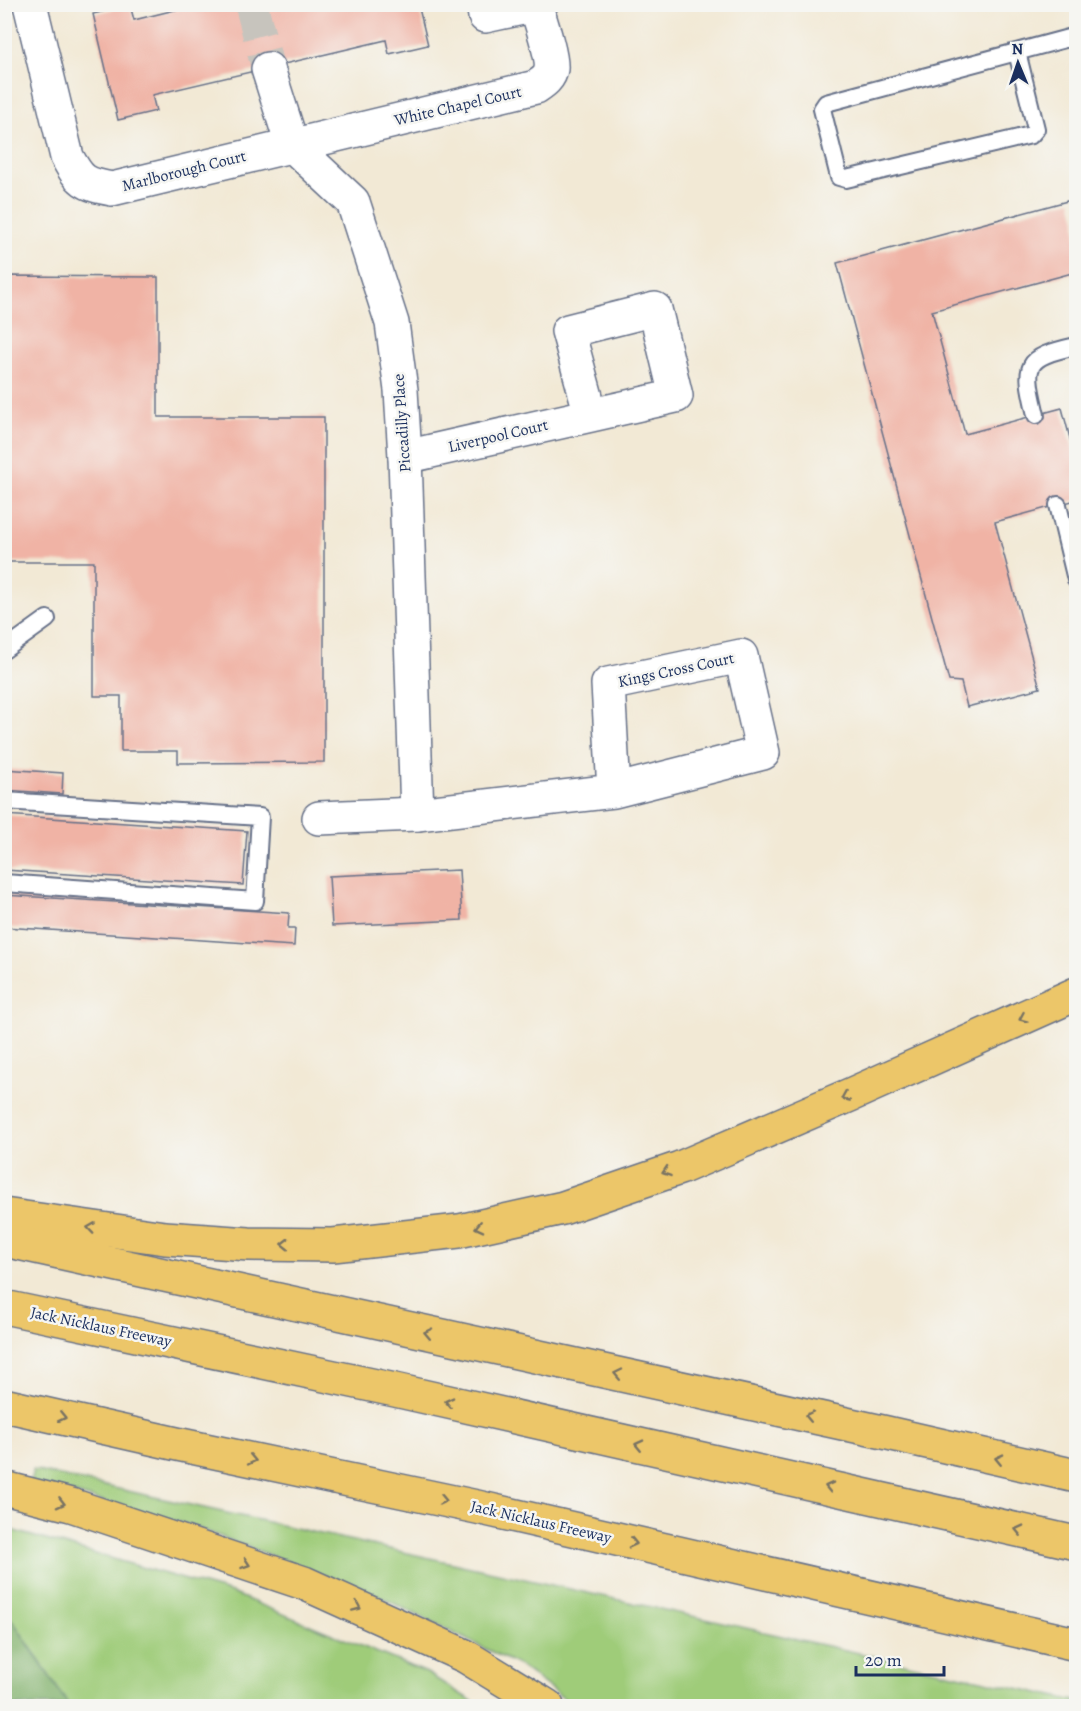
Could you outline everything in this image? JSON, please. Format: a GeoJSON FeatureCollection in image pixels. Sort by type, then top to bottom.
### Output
{"type":"FeatureCollection","features":[{"type":"Feature","properties":{"kind":"highway"},"geometry":{"type":"LineString","coordinates":[[4,1215],[165,1238],[249,1244],[333,1245],[459,1232],[563,1208],[680,1168],[1077,994]]}},
{"type":"Feature","properties":{"kind":"highway"},"geometry":{"type":"LineString","coordinates":[[4,1240],[1077,1476]]}},
{"type":"Feature","properties":{"kind":"highway","name":"Jack Nicklaus Freeway"},"geometry":{"type":"LineString","coordinates":[[4,1307],[395,1390],[1077,1543]]}},
{"type":"Feature","properties":{"kind":"highway","name":"Jack Nicklaus Freeway"},"geometry":{"type":"LineString","coordinates":[[4,1405],[477,1507],[1077,1644]]}},
{"type":"Feature","properties":{"kind":"highway"},"geometry":{"type":"LineString","coordinates":[[4,1488],[71,1505],[304,1583],[465,1656],[547,1707]]}},
{"type":"Feature","properties":{"kind":"street","name":"Marlborough Court"},"geometry":{"type":"LineString","coordinates":[[30,4],[67,157],[76,174],[92,186],[112,189],[292,145]]}},
{"type":"Feature","properties":{"kind":"street"},"geometry":{"type":"LineString","coordinates":[[483,4],[486,16],[539,5]]}},
{"type":"Feature","properties":{"kind":"street","name":"White Chapel Court"},"geometry":{"type":"LineString","coordinates":[[292,145],[536,87],[546,80],[551,69],[539,5]]}},
{"type":"Feature","properties":{"kind":"street","name":"Piccadilly Place"},"geometry":{"type":"LineString","coordinates":[[268,69],[292,145],[353,202],[392,323],[401,390],[405,457],[417,814]]}},
{"type":"Feature","properties":{"kind":"street","name":"Liverpool Court"},"geometry":{"type":"LineString","coordinates":[[405,457],[591,415]]}},
{"type":"Feature","properties":{"kind":"street","name":"Kings Cross Court"},"geometry":{"type":"LineString","coordinates":[[320,818],[417,814],[614,791],[763,753],[741,656],[608,684],[614,791]]}},
{"type":"Feature","properties":{"kind":"lane"},"geometry":{"type":"LineString","coordinates":[[1017,51],[1036,129],[1031,135],[846,179],[839,177],[822,109],[826,103],[1017,51],[1077,36]]}},
{"type":"Feature","properties":{"kind":"lane"},"geometry":{"type":"LineString","coordinates":[[1036,415],[1029,372],[1035,360],[1050,352],[1077,346]]}},
{"type":"Feature","properties":{"kind":"lane"},"geometry":{"type":"LineString","coordinates":[[1058,505],[1077,580]]}},
{"type":"Feature","properties":{"kind":"lane"},"geometry":{"type":"LineString","coordinates":[[4,651],[47,620]]}},
{"type":"Feature","properties":{"kind":"lane"},"geometry":{"type":"LineString","coordinates":[[4,801],[260,817],[255,902],[4,883]]}},
{"type":"Feature","properties":{"kind":"green space"},"geometry":{"type":"Polygon","coordinates":[[[33,1470],[1076,1701],[1076,1706],[574,1706],[520,1666],[381,1597],[190,1525],[30,1482],[33,1470]]]}},
{"type":"Feature","properties":{"kind":"green space"},"geometry":{"type":"Polygon","coordinates":[[[4,1528],[232,1593],[427,1673],[480,1706],[69,1706],[13,1621],[5,1614],[4,1528]]]}},
{"type":"Feature","properties":{"kind":"green space"},"geometry":{"type":"Polygon","coordinates":[[[5,1614],[13,1621],[69,1706],[5,1706],[5,1614]]]}},
{"type":"Feature","properties":{"kind":"building"},"geometry":{"type":"Polygon","coordinates":[[[199,4],[418,4],[428,45],[389,54],[386,40],[152,95],[156,111],[118,120],[93,14],[130,5],[134,20],[199,4]]]}},
{"type":"Feature","properties":{"kind":"building"},"geometry":{"type":"Polygon","coordinates":[[[1071,200],[1076,221],[1076,272],[932,311],[965,434],[1062,408],[1076,461],[1076,500],[995,522],[1040,688],[967,707],[961,682],[949,681],[837,263],[1071,200]]]}},
{"type":"Feature","properties":{"kind":"building"},"geometry":{"type":"Polygon","coordinates":[[[4,276],[158,277],[158,417],[324,417],[324,762],[178,763],[178,751],[121,751],[121,696],[94,696],[94,562],[4,562],[4,276]]]}},
{"type":"Feature","properties":{"kind":"building"},"geometry":{"type":"Polygon","coordinates":[[[4,769],[63,773],[62,794],[4,790],[4,769]]]}},
{"type":"Feature","properties":{"kind":"building"},"geometry":{"type":"Polygon","coordinates":[[[4,815],[247,831],[243,885],[4,870],[4,815]]]}},
{"type":"Feature","properties":{"kind":"building"},"geometry":{"type":"Polygon","coordinates":[[[459,870],[462,920],[332,926],[329,876],[459,870]]]}},
{"type":"Feature","properties":{"kind":"building"},"geometry":{"type":"Polygon","coordinates":[[[4,895],[289,913],[288,928],[295,928],[294,946],[4,927],[4,895]]]}},
{"type":"Feature","properties":{"kind":"tunnel"},"geometry":{"type":"LineString","coordinates":[[251,4],[268,69]]}}]}
